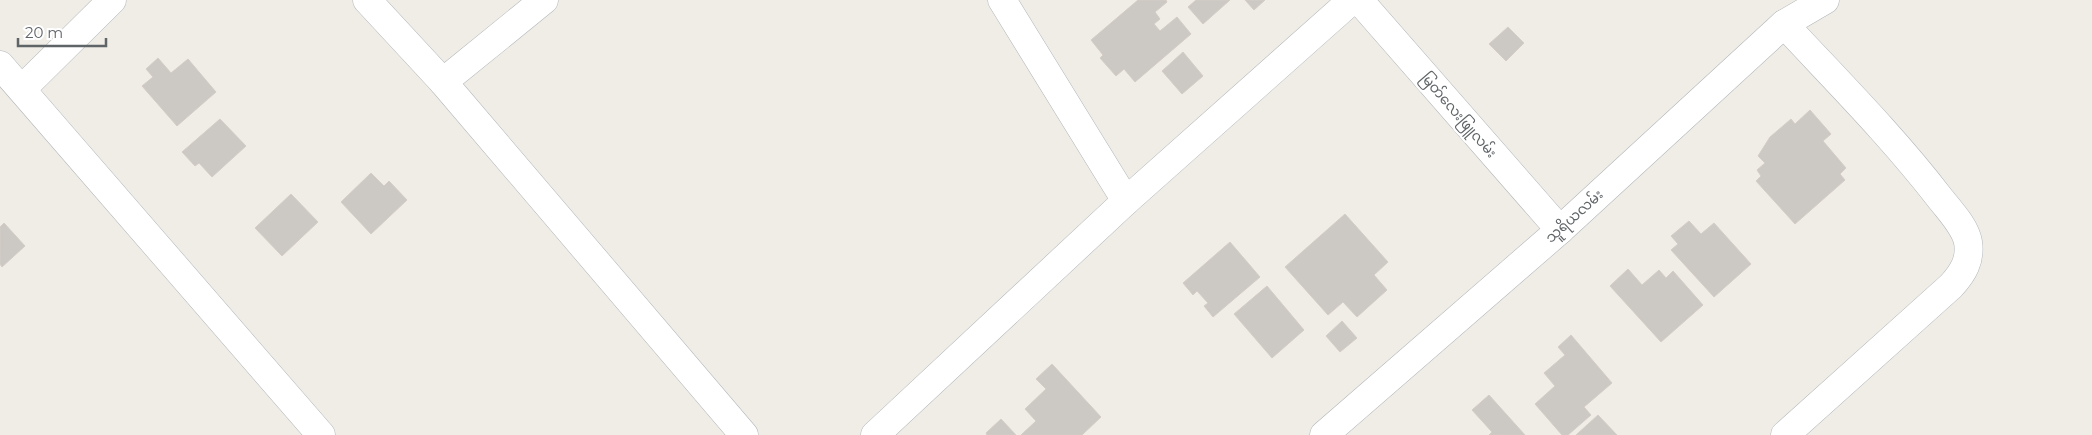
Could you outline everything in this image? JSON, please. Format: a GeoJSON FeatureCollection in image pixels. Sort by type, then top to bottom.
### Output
{"type":"FeatureCollection","features":[{"type":"Feature","properties":{"kind":"street"},"geometry":{"type":"LineString","coordinates":[[22,89],[112,0]]}},
{"type":"Feature","properties":{"kind":"street"},"geometry":{"type":"LineString","coordinates":[[367,0],[443,82],[744,435]]}},
{"type":"Feature","properties":{"kind":"street"},"geometry":{"type":"LineString","coordinates":[[443,82],[544,0]]}},
{"type":"Feature","properties":{"kind":"street"},"geometry":{"type":"LineString","coordinates":[[1002,0],[1126,201]]}},
{"type":"Feature","properties":{"kind":"street"},"geometry":{"type":"LineString","coordinates":[[875,435],[1126,201],[1352,0]]}},
{"type":"Feature","properties":{"kind":"street","name":"မြတ်လေးဖြူလမ်း"},"geometry":{"type":"LineString","coordinates":[[1359,0],[1560,230]]}},
{"type":"Feature","properties":{"kind":"street","name":"သူရိယလမ်း"},"geometry":{"type":"LineString","coordinates":[[1324,435],[1560,230],[1784,24],[1825,0]]}},
{"type":"Feature","properties":{"kind":"street"},"geometry":{"type":"LineString","coordinates":[[1784,24],[1911,161],[1958,222],[1968,240],[1969,256],[1962,274],[1951,286],[1785,435]]}},
{"type":"Feature","properties":{"kind":"street"},"geometry":{"type":"LineString","coordinates":[[0,65],[321,435]]}},
{"type":"Feature","properties":{"kind":"building"},"geometry":{"type":"Polygon","coordinates":[[[1138,0],[1166,0],[1167,2],[1155,12],[1160,19],[1154,24],[1160,31],[1177,17],[1191,34],[1135,82],[1124,69],[1116,76],[1100,58],[1103,55],[1091,40],[1138,0]]]}},
{"type":"Feature","properties":{"kind":"building"},"geometry":{"type":"Polygon","coordinates":[[[1196,0],[1230,0],[1203,24],[1188,7],[1196,0]]]}},
{"type":"Feature","properties":{"kind":"building"},"geometry":{"type":"Polygon","coordinates":[[[1245,0],[1265,0],[1254,10],[1245,0]]]}},
{"type":"Feature","properties":{"kind":"building"},"geometry":{"type":"Polygon","coordinates":[[[1508,27],[1524,43],[1506,61],[1489,44],[1508,27]]]}},
{"type":"Feature","properties":{"kind":"building"},"geometry":{"type":"Polygon","coordinates":[[[1183,52],[1203,76],[1182,94],[1162,71],[1183,52]]]}},
{"type":"Feature","properties":{"kind":"building"},"geometry":{"type":"Polygon","coordinates":[[[158,58],[171,73],[188,59],[216,92],[177,126],[142,86],[153,77],[146,69],[158,58]]]}},
{"type":"Feature","properties":{"kind":"building"},"geometry":{"type":"Polygon","coordinates":[[[1810,110],[1831,134],[1823,141],[1846,168],[1840,174],[1845,180],[1795,224],[1756,181],[1761,176],[1757,170],[1765,163],[1758,156],[1770,137],[1791,119],[1795,124],[1810,110]]]}},
{"type":"Feature","properties":{"kind":"building"},"geometry":{"type":"Polygon","coordinates":[[[220,119],[246,146],[212,177],[199,163],[195,166],[182,152],[220,119]]]}},
{"type":"Feature","properties":{"kind":"building"},"geometry":{"type":"Polygon","coordinates":[[[371,173],[384,186],[389,181],[407,200],[371,234],[341,202],[371,173]]]}},
{"type":"Feature","properties":{"kind":"building"},"geometry":{"type":"Polygon","coordinates":[[[291,194],[318,222],[282,256],[255,228],[291,194]]]}},
{"type":"Feature","properties":{"kind":"building"},"geometry":{"type":"Polygon","coordinates":[[[1345,214],[1388,262],[1374,275],[1387,290],[1357,317],[1343,302],[1328,315],[1285,267],[1345,214]]]}},
{"type":"Feature","properties":{"kind":"building"},"geometry":{"type":"Polygon","coordinates":[[[1689,221],[1701,234],[1714,223],[1751,264],[1714,297],[1671,250],[1678,244],[1671,236],[1689,221]]]}},
{"type":"Feature","properties":{"kind":"building"},"geometry":{"type":"Polygon","coordinates":[[[4,223],[25,246],[2,267],[0,264],[0,227],[4,223]]]}},
{"type":"Feature","properties":{"kind":"building"},"geometry":{"type":"Polygon","coordinates":[[[1230,242],[1260,277],[1213,317],[1204,306],[1208,303],[1197,291],[1193,295],[1183,283],[1230,242]]]}},
{"type":"Feature","properties":{"kind":"building"},"geometry":{"type":"Polygon","coordinates":[[[1628,269],[1642,285],[1659,270],[1666,278],[1673,271],[1703,305],[1661,342],[1610,286],[1628,269]]]}},
{"type":"Feature","properties":{"kind":"building"},"geometry":{"type":"Polygon","coordinates":[[[1267,286],[1304,330],[1272,358],[1234,314],[1267,286]]]}},
{"type":"Feature","properties":{"kind":"building"},"geometry":{"type":"Polygon","coordinates":[[[1342,321],[1357,338],[1340,352],[1326,336],[1342,321]]]}},
{"type":"Feature","properties":{"kind":"building"},"geometry":{"type":"Polygon","coordinates":[[[1571,335],[1612,383],[1584,407],[1591,415],[1568,435],[1562,435],[1535,404],[1555,386],[1544,373],[1565,355],[1558,347],[1571,335]]]}},
{"type":"Feature","properties":{"kind":"building"},"geometry":{"type":"Polygon","coordinates":[[[1052,364],[1101,417],[1082,435],[1021,435],[1036,421],[1025,409],[1046,389],[1036,379],[1052,364]]]}},
{"type":"Feature","properties":{"kind":"building"},"geometry":{"type":"Polygon","coordinates":[[[1489,395],[1525,435],[1489,435],[1492,432],[1472,410],[1489,395]]]}},
{"type":"Feature","properties":{"kind":"building"},"geometry":{"type":"Polygon","coordinates":[[[1598,415],[1617,435],[1576,435],[1598,415]]]}},
{"type":"Feature","properties":{"kind":"building"},"geometry":{"type":"Polygon","coordinates":[[[1001,419],[1016,435],[987,435],[986,433],[1001,419]]]}}]}
